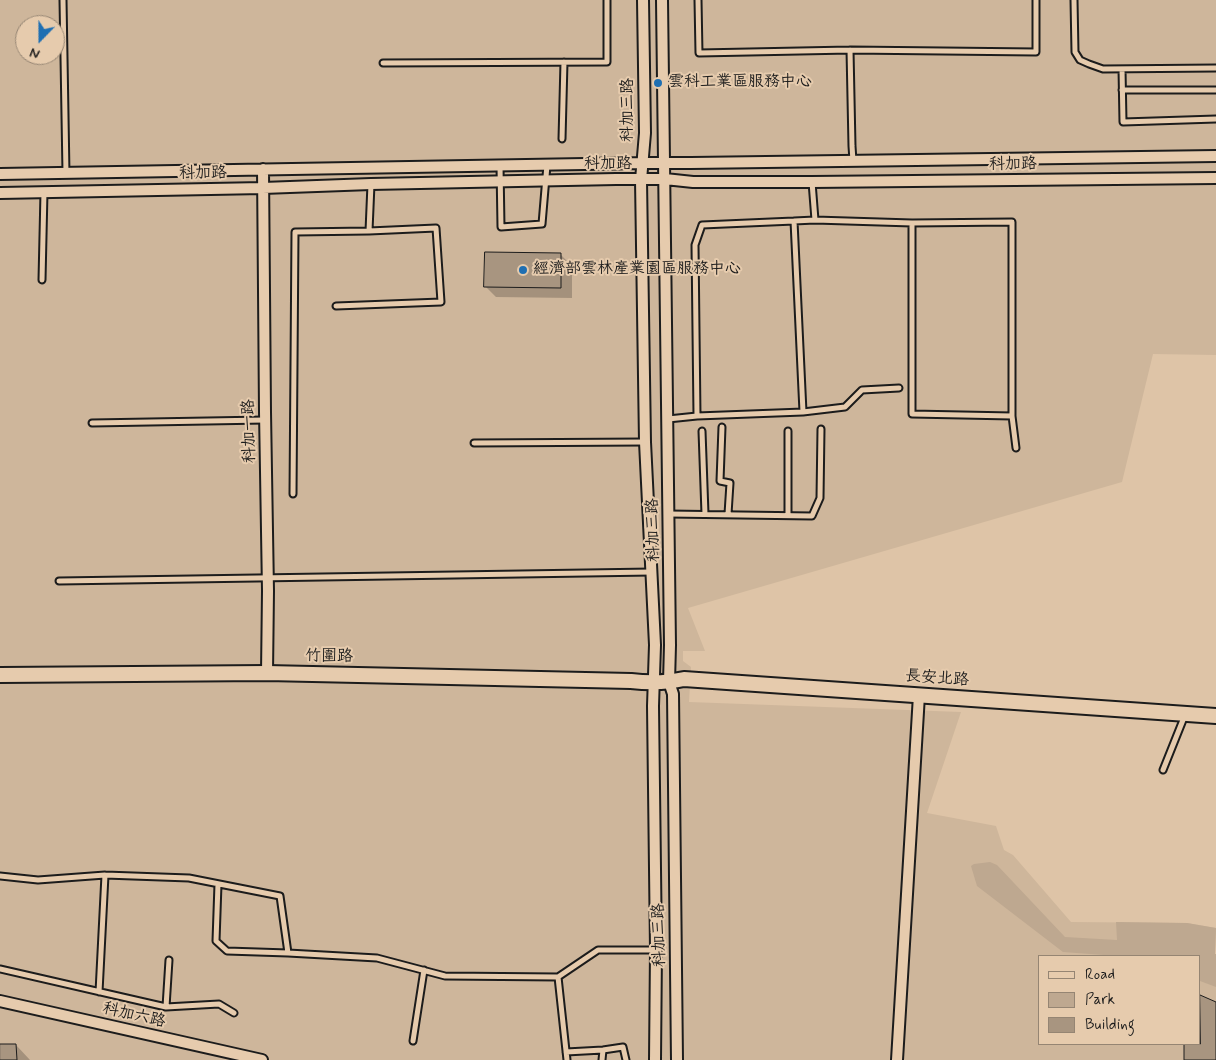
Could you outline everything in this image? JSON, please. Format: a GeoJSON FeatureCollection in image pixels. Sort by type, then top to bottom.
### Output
{"type":"FeatureCollection","features":[{"type":"Feature","properties":{"kind":"street","name":"科加三路"},"geometry":{"type":"LineString","coordinates":[[643,0],[645,133],[642,180],[645,442],[655,646],[660,682],[673,694],[677,1060]]}},
{"type":"Feature","properties":{"kind":"street","name":"科加三路"},"geometry":{"type":"LineString","coordinates":[[655,1060],[656,950],[652,706],[670,646],[662,0]]}},
{"type":"Feature","properties":{"kind":"street","name":"科加路"},"geometry":{"type":"LineString","coordinates":[[0,174],[1216,156]]}},
{"type":"Feature","properties":{"kind":"street","name":"科加一路"},"geometry":{"type":"LineString","coordinates":[[263,169],[268,579],[267,673]]}},
{"type":"Feature","properties":{"kind":"street","name":"科加路"},"geometry":{"type":"LineString","coordinates":[[0,192],[665,179],[692,182],[812,182],[1216,178]]}},
{"type":"Feature","properties":{"kind":"street","name":"竹圍路"},"geometry":{"type":"LineString","coordinates":[[0,674],[267,673],[660,682]]}},
{"type":"Feature","properties":{"kind":"street","name":"長安北路"},"geometry":{"type":"LineString","coordinates":[[660,682],[684,679],[1216,716]]}},
{"type":"Feature","properties":{"kind":"street"},"geometry":{"type":"LineString","coordinates":[[897,1060],[919,695]]}},
{"type":"Feature","properties":{"kind":"street","name":"科加六路"},"geometry":{"type":"LineString","coordinates":[[0,1000],[262,1060]]}},
{"type":"Feature","properties":{"kind":"lane"},"geometry":{"type":"LineString","coordinates":[[64,0],[66,172]]}},
{"type":"Feature","properties":{"kind":"lane"},"geometry":{"type":"LineString","coordinates":[[383,63],[606,62],[607,0]]}},
{"type":"Feature","properties":{"kind":"lane"},"geometry":{"type":"LineString","coordinates":[[698,0],[699,53],[850,50],[1036,52],[1036,0]]}},
{"type":"Feature","properties":{"kind":"lane"},"geometry":{"type":"LineString","coordinates":[[1074,0],[1075,52],[1080,60],[1088,64],[1103,69],[1216,68]]}},
{"type":"Feature","properties":{"kind":"lane"},"geometry":{"type":"LineString","coordinates":[[850,50],[853,161]]}},
{"type":"Feature","properties":{"kind":"lane"},"geometry":{"type":"LineString","coordinates":[[562,139],[564,62]]}},
{"type":"Feature","properties":{"kind":"lane"},"geometry":{"type":"LineString","coordinates":[[1122,68],[1123,122],[1216,119]]}},
{"type":"Feature","properties":{"kind":"lane"},"geometry":{"type":"LineString","coordinates":[[1122,90],[1216,90]]}},
{"type":"Feature","properties":{"kind":"lane"},"geometry":{"type":"LineString","coordinates":[[500,166],[501,227],[542,224],[547,165]]}},
{"type":"Feature","properties":{"kind":"lane"},"geometry":{"type":"LineString","coordinates":[[812,182],[814,220]]}},
{"type":"Feature","properties":{"kind":"lane"},"geometry":{"type":"LineString","coordinates":[[370,231],[371,184]]}},
{"type":"Feature","properties":{"kind":"lane"},"geometry":{"type":"LineString","coordinates":[[42,280],[44,192]]}},
{"type":"Feature","properties":{"kind":"lane"},"geometry":{"type":"LineString","coordinates":[[698,416],[695,245],[702,225],[814,220],[912,223],[1012,222],[1012,416],[1016,448]]}},
{"type":"Feature","properties":{"kind":"lane"},"geometry":{"type":"LineString","coordinates":[[794,221],[803,412]]}},
{"type":"Feature","properties":{"kind":"lane"},"geometry":{"type":"LineString","coordinates":[[912,223],[912,414],[1012,416]]}},
{"type":"Feature","properties":{"kind":"lane"},"geometry":{"type":"LineString","coordinates":[[293,494],[295,232],[436,228],[441,302],[336,306]]}},
{"type":"Feature","properties":{"kind":"lane"},"geometry":{"type":"LineString","coordinates":[[668,419],[803,412],[845,407],[862,390],[899,388]]}},
{"type":"Feature","properties":{"kind":"lane"},"geometry":{"type":"LineString","coordinates":[[92,423],[265,420]]}},
{"type":"Feature","properties":{"kind":"lane"},"geometry":{"type":"LineString","coordinates":[[722,427],[720,481],[730,483],[728,514]]}},
{"type":"Feature","properties":{"kind":"lane"},"geometry":{"type":"LineString","coordinates":[[669,514],[812,516],[820,498],[820,429]]}},
{"type":"Feature","properties":{"kind":"lane"},"geometry":{"type":"LineString","coordinates":[[702,431],[705,514]]}},
{"type":"Feature","properties":{"kind":"lane"},"geometry":{"type":"LineString","coordinates":[[788,431],[788,515]]}},
{"type":"Feature","properties":{"kind":"lane"},"geometry":{"type":"LineString","coordinates":[[474,443],[645,442]]}},
{"type":"Feature","properties":{"kind":"lane"},"geometry":{"type":"LineString","coordinates":[[59,581],[652,572]]}},
{"type":"Feature","properties":{"kind":"lane"},"geometry":{"type":"LineString","coordinates":[[1163,770],[1185,714]]}},
{"type":"Feature","properties":{"kind":"lane"},"geometry":{"type":"LineString","coordinates":[[0,876],[38,880],[105,875],[189,878],[280,896],[288,953]]}},
{"type":"Feature","properties":{"kind":"lane"},"geometry":{"type":"LineString","coordinates":[[99,992],[105,875]]}},
{"type":"Feature","properties":{"kind":"lane"},"geometry":{"type":"LineString","coordinates":[[218,884],[216,941],[226,951],[377,958],[445,976],[558,977],[598,950],[656,950]]}},
{"type":"Feature","properties":{"kind":"lane"},"geometry":{"type":"LineString","coordinates":[[166,1007],[169,960]]}},
{"type":"Feature","properties":{"kind":"lane"},"geometry":{"type":"LineString","coordinates":[[0,969],[166,1007],[219,1004],[234,1014]]}},
{"type":"Feature","properties":{"kind":"lane"},"geometry":{"type":"LineString","coordinates":[[413,1041],[424,970]]}},
{"type":"Feature","properties":{"kind":"lane"},"geometry":{"type":"LineString","coordinates":[[558,977],[567,1060]]}},
{"type":"Feature","properties":{"kind":"lane"},"geometry":{"type":"LineString","coordinates":[[566,1052],[624,1047],[626,1060]]}},
{"type":"Feature","properties":{"kind":"lane"},"geometry":{"type":"LineString","coordinates":[[602,1060],[603,1050]]}},
{"type":"Feature","properties":{"kind":"shaded area"},"geometry":{"type":"Polygon","coordinates":[[[0,0],[1216,0],[1216,355],[1153,354],[1122,482],[688,608],[705,651],[683,651],[683,661],[691,667],[689,702],[961,712],[927,813],[996,826],[1004,850],[1013,855],[1071,922],[1187,923],[1216,928],[1216,1060],[0,1060],[0,0]]]}},
{"type":"Feature","properties":{"kind":"green space"},"geometry":{"type":"Polygon","coordinates":[[[990,862],[997,865],[1065,937],[1117,940],[1116,922],[1187,923],[1216,928],[1216,987],[1201,981],[1201,955],[1104,955],[1063,952],[977,886],[971,866],[990,862]]]}},
{"type":"Feature","properties":{"kind":"building","name":"經濟部雲林產業園區服務中心"},"geometry":{"type":"Polygon","coordinates":[[[485,252],[561,253],[561,288],[484,287],[485,252]]]}},
{"type":"Feature","properties":{"kind":"building"},"geometry":{"type":"Polygon","coordinates":[[[1201,995],[1216,1002],[1216,1060],[1184,1060],[1184,1045],[1201,1045],[1201,995]]]}},
{"type":"Feature","properties":{"kind":"building"},"geometry":{"type":"Polygon","coordinates":[[[0,1044],[16,1044],[17,1060],[0,1060],[0,1044]]]}},
{"type":"Feature","properties":{"kind":"place","name":"雲科工業區服務中心"},"geometry":{"type":"Point","coordinates":[658,83]}},
{"type":"Feature","properties":{"kind":"place","name":"經濟部雲林產業園區服務中心"},"geometry":{"type":"Point","coordinates":[523,270]}}]}
